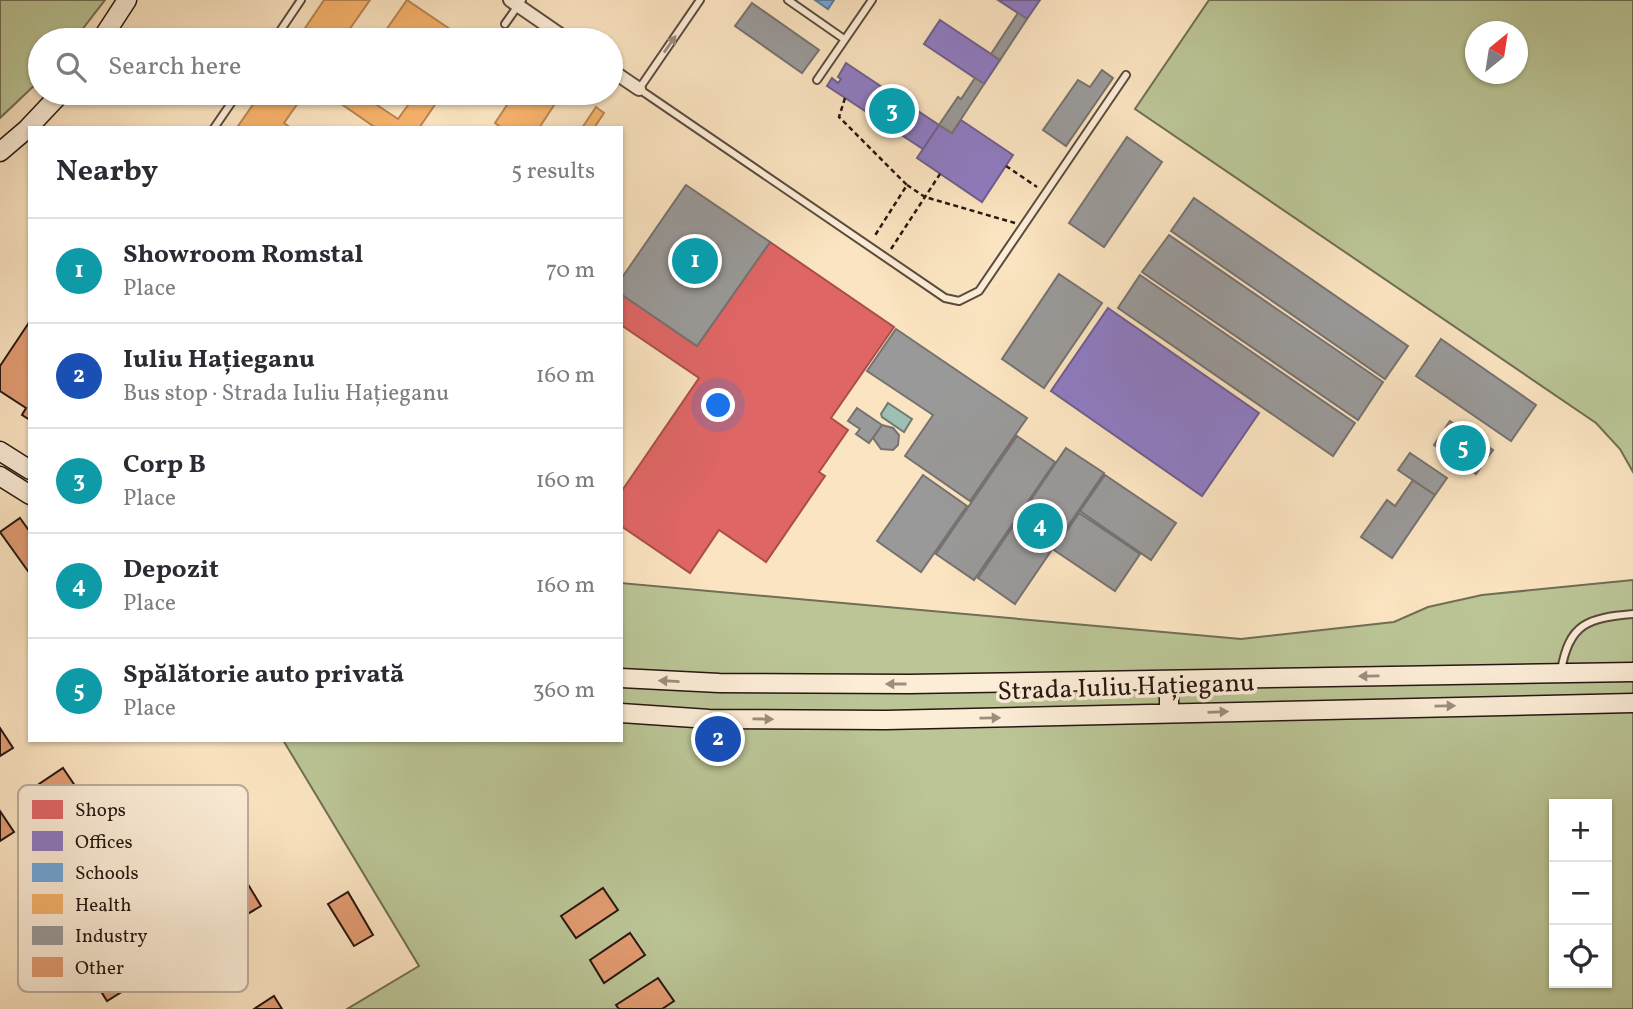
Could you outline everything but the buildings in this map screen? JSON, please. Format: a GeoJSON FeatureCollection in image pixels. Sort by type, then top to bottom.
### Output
{"type":"FeatureCollection","features":[{"type":"Feature","properties":{"kind":"main road"},"geometry":{"type":"LineString","coordinates":[[109,28],[128,0]]}},
{"type":"Feature","properties":{"kind":"main road"},"geometry":{"type":"LineString","coordinates":[[30,126],[50,105]]}},
{"type":"Feature","properties":{"kind":"main road"},"geometry":{"type":"LineString","coordinates":[[0,152],[28,128]]}},
{"type":"Feature","properties":{"kind":"main road"},"geometry":{"type":"LineString","coordinates":[[0,451],[28,469]]}},
{"type":"Feature","properties":{"kind":"main road"},"geometry":{"type":"LineString","coordinates":[[0,476],[28,494]]}},
{"type":"Feature","properties":{"kind":"main road","name":"Strada Iuliu Hațieganu"},"geometry":{"type":"LineString","coordinates":[[623,678],[707,683],[842,685],[1633,672]]}},
{"type":"Feature","properties":{"kind":"main road"},"geometry":{"type":"LineString","coordinates":[[1168,680],[1169,713]]}},
{"type":"Feature","properties":{"kind":"main road","name":"Strada Iuliu Hațieganu"},"geometry":{"type":"LineString","coordinates":[[623,713],[709,719],[886,720],[1633,703]]}},
{"type":"Feature","properties":{"kind":"street"},"geometry":{"type":"LineString","coordinates":[[516,2],[552,28]]}},
{"type":"Feature","properties":{"kind":"street"},"geometry":{"type":"LineString","coordinates":[[623,78],[639,89]]}},
{"type":"Feature","properties":{"kind":"lane"},"geometry":{"type":"LineString","coordinates":[[282,28],[301,0]]}},
{"type":"Feature","properties":{"kind":"lane"},"geometry":{"type":"LineString","coordinates":[[700,0],[639,89],[945,298],[959,301],[979,291],[1126,75]]}},
{"type":"Feature","properties":{"kind":"lane"},"geometry":{"type":"LineString","coordinates":[[788,0],[844,39]]}},
{"type":"Feature","properties":{"kind":"lane"},"geometry":{"type":"LineString","coordinates":[[817,80],[872,0]]}},
{"type":"Feature","properties":{"kind":"lane"},"geometry":{"type":"LineString","coordinates":[[505,24],[516,2]]}},
{"type":"Feature","properties":{"kind":"lane"},"geometry":{"type":"LineString","coordinates":[[216,126],[230,105]]}},
{"type":"Feature","properties":{"kind":"lane"},"geometry":{"type":"LineString","coordinates":[[1561,673],[1567,644],[1581,627],[1610,616],[1633,614]]}},
{"type":"Feature","properties":{"kind":"path"},"geometry":{"type":"LineString","coordinates":[[845,98],[839,117],[907,185],[925,197],[1024,225]]}},
{"type":"Feature","properties":{"kind":"path"},"geometry":{"type":"LineString","coordinates":[[1006,166],[1045,193]]}},
{"type":"Feature","properties":{"kind":"path"},"geometry":{"type":"LineString","coordinates":[[886,257],[940,174]]}},
{"type":"Feature","properties":{"kind":"path"},"geometry":{"type":"LineString","coordinates":[[868,245],[907,185]]}},
{"type":"Feature","properties":{"kind":"green space"},"geometry":{"type":"Polygon","coordinates":[[[0,0],[105,0],[83,28],[28,28],[28,91],[0,118],[0,0]]]}},
{"type":"Feature","properties":{"kind":"green space"},"geometry":{"type":"Polygon","coordinates":[[[1209,0],[1633,0],[1633,472],[1620,449],[1596,423],[1135,109],[1209,0]]]}},
{"type":"Feature","properties":{"kind":"green space"},"geometry":{"type":"Polygon","coordinates":[[[1633,580],[1633,1009],[347,1009],[419,966],[284,742],[623,742],[623,583],[1241,639],[1394,622],[1428,607],[1482,595],[1633,580]]]}},
{"type":"Feature","properties":{"kind":"shaded area"},"geometry":{"type":"Polygon","coordinates":[[[888,403],[912,419],[904,432],[882,417],[881,414],[888,403]]]}},
{"type":"Feature","properties":{"kind":"place","name":"Corp B"},"geometry":{"type":"Point","coordinates":[892,111]}},
{"type":"Feature","properties":{"kind":"place","name":"Showroom Romstal"},"geometry":{"type":"Point","coordinates":[695,261]}},
{"type":"Feature","properties":{"kind":"place","name":"Spălătorie auto privată"},"geometry":{"type":"Point","coordinates":[1463,448]}},
{"type":"Feature","properties":{"kind":"place","name":"Depozit"},"geometry":{"type":"Point","coordinates":[1040,526]}},
{"type":"Feature","properties":{"kind":"place","name":"Iuliu Hațieganu"},"geometry":{"type":"Point","coordinates":[718,739]}}]}
